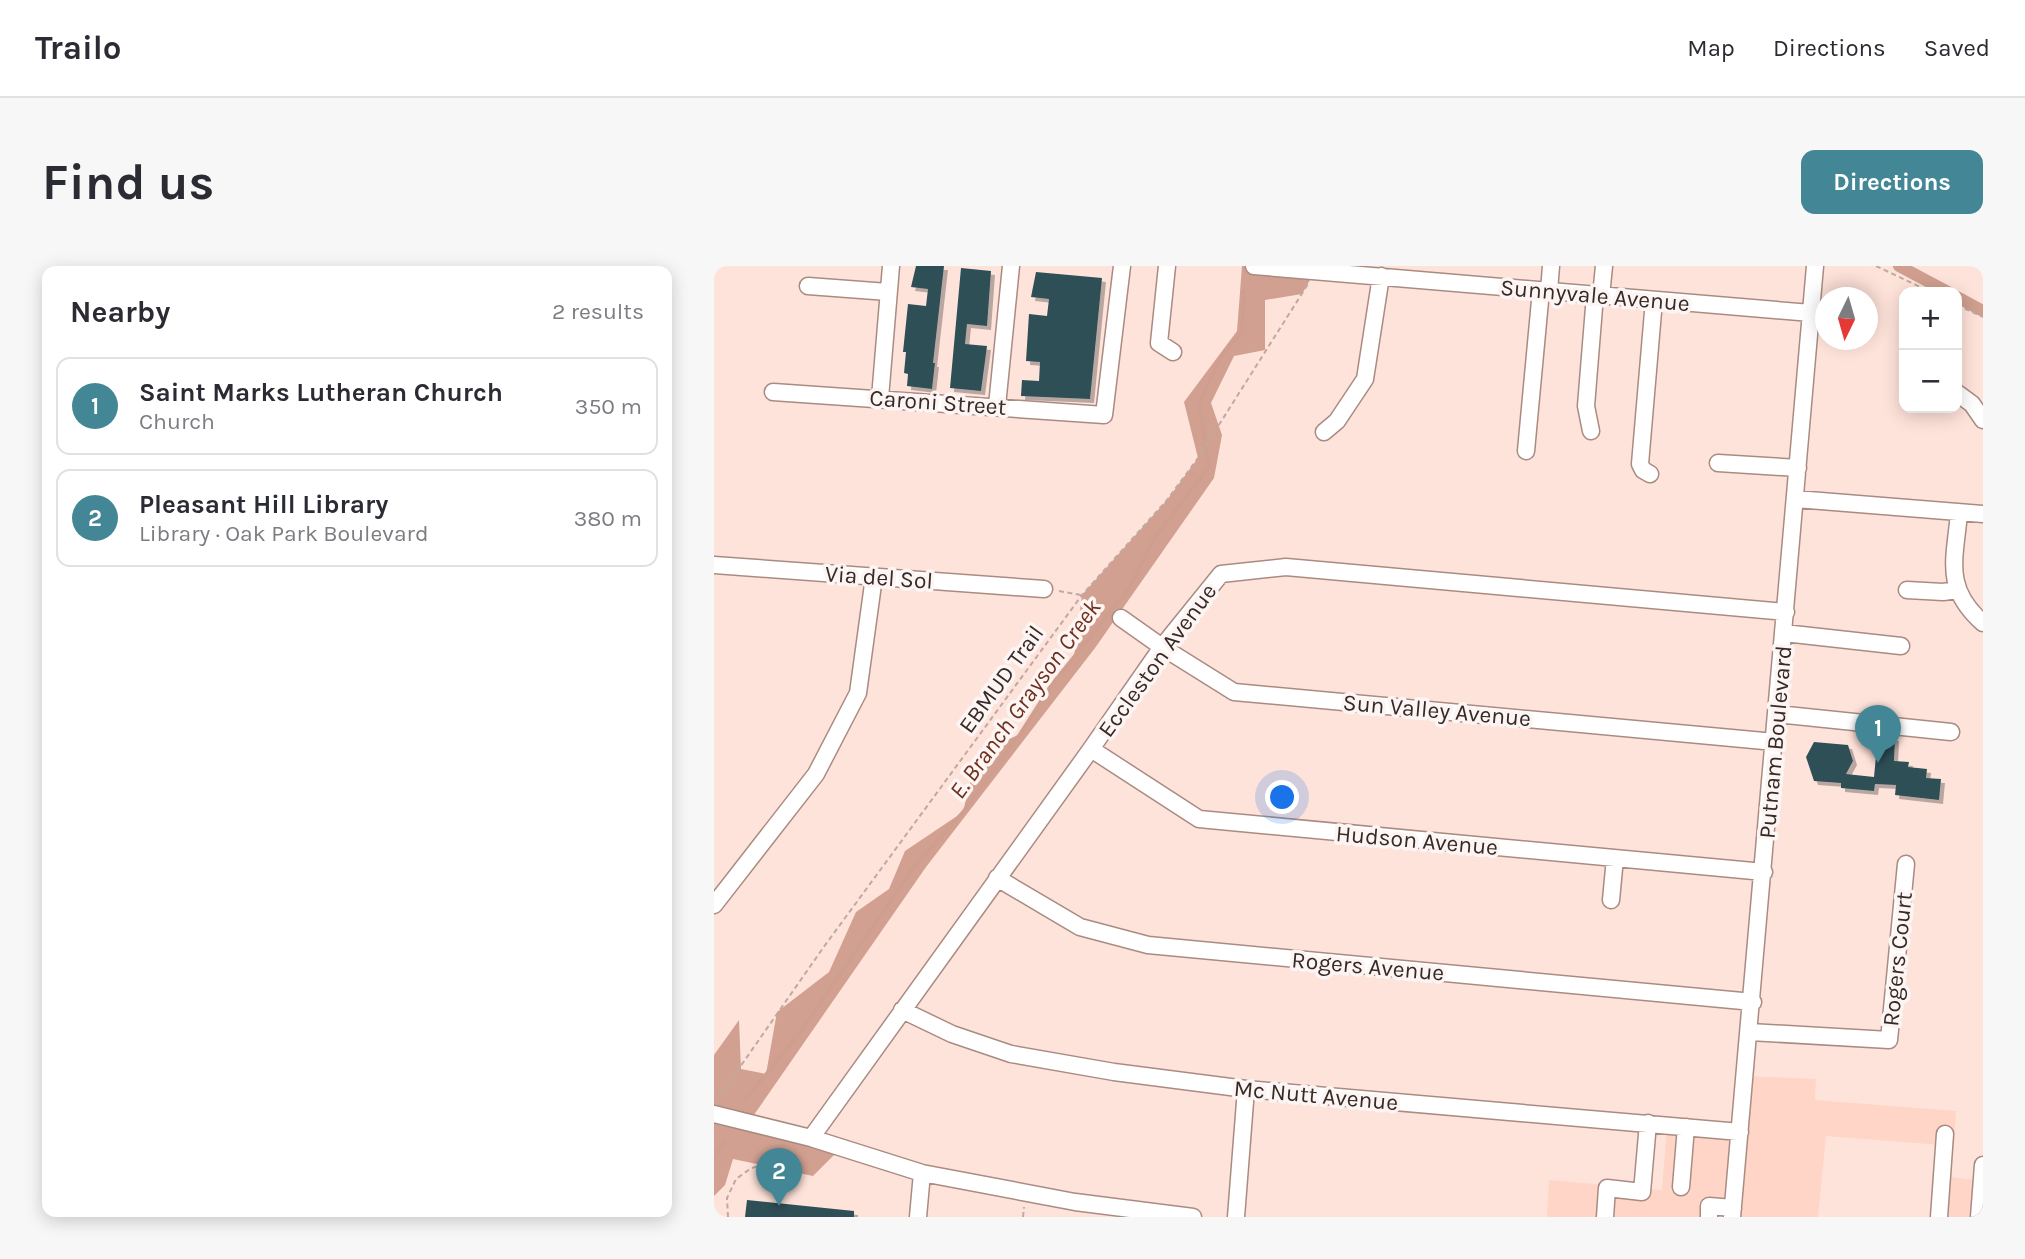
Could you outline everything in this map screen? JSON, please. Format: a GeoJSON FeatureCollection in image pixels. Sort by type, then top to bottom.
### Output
{"type":"FeatureCollection","features":[{"type":"Feature","properties":{"kind":"street"},"geometry":{"type":"LineString","coordinates":[[880,398],[891,266]]}},
{"type":"Feature","properties":{"kind":"street"},"geometry":{"type":"LineString","coordinates":[[997,406],[1011,266]]}},
{"type":"Feature","properties":{"kind":"street","name":"Caroni Street"},"geometry":{"type":"LineString","coordinates":[[773,391],[1104,415],[1122,266]]}},
{"type":"Feature","properties":{"kind":"street"},"geometry":{"type":"LineString","coordinates":[[1167,266],[1159,344],[1173,352]]}},
{"type":"Feature","properties":{"kind":"street","name":"Sunnyvale Avenue"},"geometry":{"type":"LineString","coordinates":[[1254,266],[1381,276],[1447,274],[1545,291],[1811,313]]}},
{"type":"Feature","properties":{"kind":"street"},"geometry":{"type":"LineString","coordinates":[[1526,451],[1545,291],[1551,266]]}},
{"type":"Feature","properties":{"kind":"street"},"geometry":{"type":"LineString","coordinates":[[1591,431],[1586,405],[1598,295],[1604,266]]}},
{"type":"Feature","properties":{"kind":"street","name":"Putnam Boulevard"},"geometry":{"type":"LineString","coordinates":[[1733,1212],[1815,266]]}},
{"type":"Feature","properties":{"kind":"street"},"geometry":{"type":"LineString","coordinates":[[1324,432],[1337,421],[1365,379],[1381,276]]}},
{"type":"Feature","properties":{"kind":"street"},"geometry":{"type":"LineString","coordinates":[[808,286],[888,292]]}},
{"type":"Feature","properties":{"kind":"street"},"geometry":{"type":"LineString","coordinates":[[1650,474],[1643,470],[1640,464],[1654,300]]}},
{"type":"Feature","properties":{"kind":"street"},"geometry":{"type":"LineString","coordinates":[[1962,397],[1972,404],[1983,420]]}},
{"type":"Feature","properties":{"kind":"street"},"geometry":{"type":"LineString","coordinates":[[1718,463],[1798,468]]}},
{"type":"Feature","properties":{"kind":"street"},"geometry":{"type":"LineString","coordinates":[[1796,499],[1983,514]]}},
{"type":"Feature","properties":{"kind":"street"},"geometry":{"type":"LineString","coordinates":[[1959,513],[1954,571],[1957,590],[1971,613],[1983,623]]}},
{"type":"Feature","properties":{"kind":"street","name":"Via del Sol"},"geometry":{"type":"LineString","coordinates":[[714,565],[1044,589]]}},
{"type":"Feature","properties":{"kind":"street","name":"Eccleston Avenue"},"geometry":{"type":"LineString","coordinates":[[811,1138],[1162,647],[1221,574],[1286,567],[1786,612]]}},
{"type":"Feature","properties":{"kind":"street"},"geometry":{"type":"LineString","coordinates":[[714,905],[816,774],[858,693],[874,577]]}},
{"type":"Feature","properties":{"kind":"street"},"geometry":{"type":"LineString","coordinates":[[1907,590],[1957,590]]}},
{"type":"Feature","properties":{"kind":"street","name":"Sun Valley Avenue"},"geometry":{"type":"LineString","coordinates":[[1121,618],[1234,692],[1775,741]]}},
{"type":"Feature","properties":{"kind":"street"},"geometry":{"type":"LineString","coordinates":[[1784,633],[1901,646]]}},
{"type":"Feature","properties":{"kind":"street"},"geometry":{"type":"LineString","coordinates":[[1777,714],[1951,732]]}},
{"type":"Feature","properties":{"kind":"street","name":"Hudson Avenue"},"geometry":{"type":"LineString","coordinates":[[1091,749],[1199,820],[1764,872]]}},
{"type":"Feature","properties":{"kind":"street"},"geometry":{"type":"LineString","coordinates":[[1611,900],[1615,858]]}},
{"type":"Feature","properties":{"kind":"street","name":"Rogers Court"},"geometry":{"type":"LineString","coordinates":[[1749,1031],[1889,1040],[1906,864]]}},
{"type":"Feature","properties":{"kind":"street","name":"Rogers Avenue"},"geometry":{"type":"LineString","coordinates":[[997,878],[1080,927],[1148,945],[1753,1002]]}},
{"type":"Feature","properties":{"kind":"street","name":"Mc Nutt Avenue"},"geometry":{"type":"LineString","coordinates":[[902,1010],[952,1034],[1011,1054],[1114,1072],[1246,1089],[1740,1132]]}},
{"type":"Feature","properties":{"kind":"street"},"geometry":{"type":"LineString","coordinates":[[1236,1217],[1246,1089]]}},
{"type":"Feature","properties":{"kind":"street"},"geometry":{"type":"LineString","coordinates":[[715,1107],[922,1173],[1075,1202],[1194,1217]]}},
{"type":"Feature","properties":{"kind":"street"},"geometry":{"type":"LineString","coordinates":[[1605,1217],[1607,1188],[1642,1192],[1648,1123]]}},
{"type":"Feature","properties":{"kind":"street"},"geometry":{"type":"LineString","coordinates":[[1681,1187],[1686,1127]]}},
{"type":"Feature","properties":{"kind":"street"},"geometry":{"type":"LineString","coordinates":[[1939,1217],[1945,1134]]}},
{"type":"Feature","properties":{"kind":"street"},"geometry":{"type":"LineString","coordinates":[[1979,1217],[1983,1166]]}},
{"type":"Feature","properties":{"kind":"street"},"geometry":{"type":"LineString","coordinates":[[918,1217],[922,1173]]}},
{"type":"Feature","properties":{"kind":"street"},"geometry":{"type":"LineString","coordinates":[[1709,1217],[1709,1206],[1733,1212]]}},
{"type":"Feature","properties":{"kind":"path"},"geometry":{"type":"LineString","coordinates":[[1877,266],[1921,287]]}},
{"type":"Feature","properties":{"kind":"path","name":"EBMUD Trail"},"geometry":{"type":"LineString","coordinates":[[715,1107],[777,1012],[1082,595],[1167,500],[1198,458],[1311,280],[1312,272]]}},
{"type":"Feature","properties":{"kind":"path"},"geometry":{"type":"LineString","coordinates":[[1962,307],[1983,317]]}},
{"type":"Feature","properties":{"kind":"path"},"geometry":{"type":"LineString","coordinates":[[1044,589],[1082,595]]}},
{"type":"Feature","properties":{"kind":"path"},"geometry":{"type":"LineString","coordinates":[[728,1217],[727,1198],[736,1179],[768,1162],[777,1149]]}},
{"type":"Feature","properties":{"kind":"shaded area"},"geometry":{"type":"Polygon","coordinates":[[[1242,266],[1312,272],[1302,294],[1265,300],[1265,350],[1234,356],[1211,403],[1222,435],[1214,478],[1095,648],[926,867],[749,1122],[841,1148],[813,1176],[733,1159],[725,1185],[714,1196],[714,1055],[739,1020],[741,1069],[766,1074],[777,1012],[829,972],[856,912],[889,889],[905,851],[963,812],[977,754],[1020,734],[1052,684],[1074,657],[1082,595],[1167,500],[1198,458],[1184,402],[1237,331],[1242,266]]]}},
{"type":"Feature","properties":{"kind":"shaded area"},"geometry":{"type":"Polygon","coordinates":[[[1746,1076],[1816,1079],[1815,1100],[1956,1111],[1954,1146],[1826,1136],[1818,1217],[1547,1217],[1549,1180],[1662,1190],[1667,1125],[1740,1132],[1746,1076]]]}},
{"type":"Feature","properties":{"kind":"shaded area"},"geometry":{"type":"Polygon","coordinates":[[[1950,1177],[1982,1181],[1983,1217],[1947,1217],[1950,1177]]]}},
{"type":"Feature","properties":{"kind":"building"},"geometry":{"type":"Polygon","coordinates":[[[916,266],[944,266],[932,389],[907,386],[908,374],[904,373],[906,352],[903,352],[908,304],[926,306],[928,289],[911,287],[916,266]]]}},
{"type":"Feature","properties":{"kind":"building"},"geometry":{"type":"Polygon","coordinates":[[[961,268],[991,271],[987,326],[967,324],[965,344],[987,346],[981,391],[950,388],[961,268]]]}},
{"type":"Feature","properties":{"kind":"building"},"geometry":{"type":"Polygon","coordinates":[[[1036,272],[1102,278],[1090,399],[1021,396],[1022,380],[1039,381],[1040,362],[1026,361],[1029,314],[1047,316],[1049,299],[1031,297],[1036,272]]]}},
{"type":"Feature","properties":{"kind":"building"},"geometry":{"type":"Polygon","coordinates":[[[1873,734],[1895,737],[1894,761],[1909,762],[1908,767],[1927,769],[1926,778],[1941,779],[1939,800],[1895,795],[1896,785],[1875,784],[1874,791],[1841,788],[1841,783],[1814,781],[1806,757],[1814,742],[1848,745],[1853,761],[1846,774],[1874,777],[1877,746],[1872,746],[1873,734]]]}},
{"type":"Feature","properties":{"kind":"building"},"geometry":{"type":"Polygon","coordinates":[[[747,1200],[854,1211],[854,1217],[745,1217],[747,1200]]]}},
{"type":"Feature","properties":{"kind":"waterway"},"geometry":{"type":"LineString","coordinates":[[1899,266],[1939,287]]}},
{"type":"Feature","properties":{"kind":"waterway","name":"E. Branch Grayson Creek"},"geometry":{"type":"LineString","coordinates":[[746,1099],[801,1031],[913,868],[963,812],[1020,734],[1052,684],[1129,589],[1155,537],[1209,467],[1199,403],[1223,354],[1242,332],[1244,291]]}},
{"type":"Feature","properties":{"kind":"waterway"},"geometry":{"type":"LineString","coordinates":[[1962,300],[1983,311]]}},
{"type":"Feature","properties":{"kind":"waterway"},"geometry":{"type":"LineString","coordinates":[[714,1158],[725,1140]]}},
{"type":"Feature","properties":{"kind":"place","name":"Saint Marks Lutheran Church"},"geometry":{"type":"Point","coordinates":[1878,763]}},
{"type":"Feature","properties":{"kind":"place","name":"Pleasant Hill Library"},"geometry":{"type":"Point","coordinates":[779,1206]}}]}
